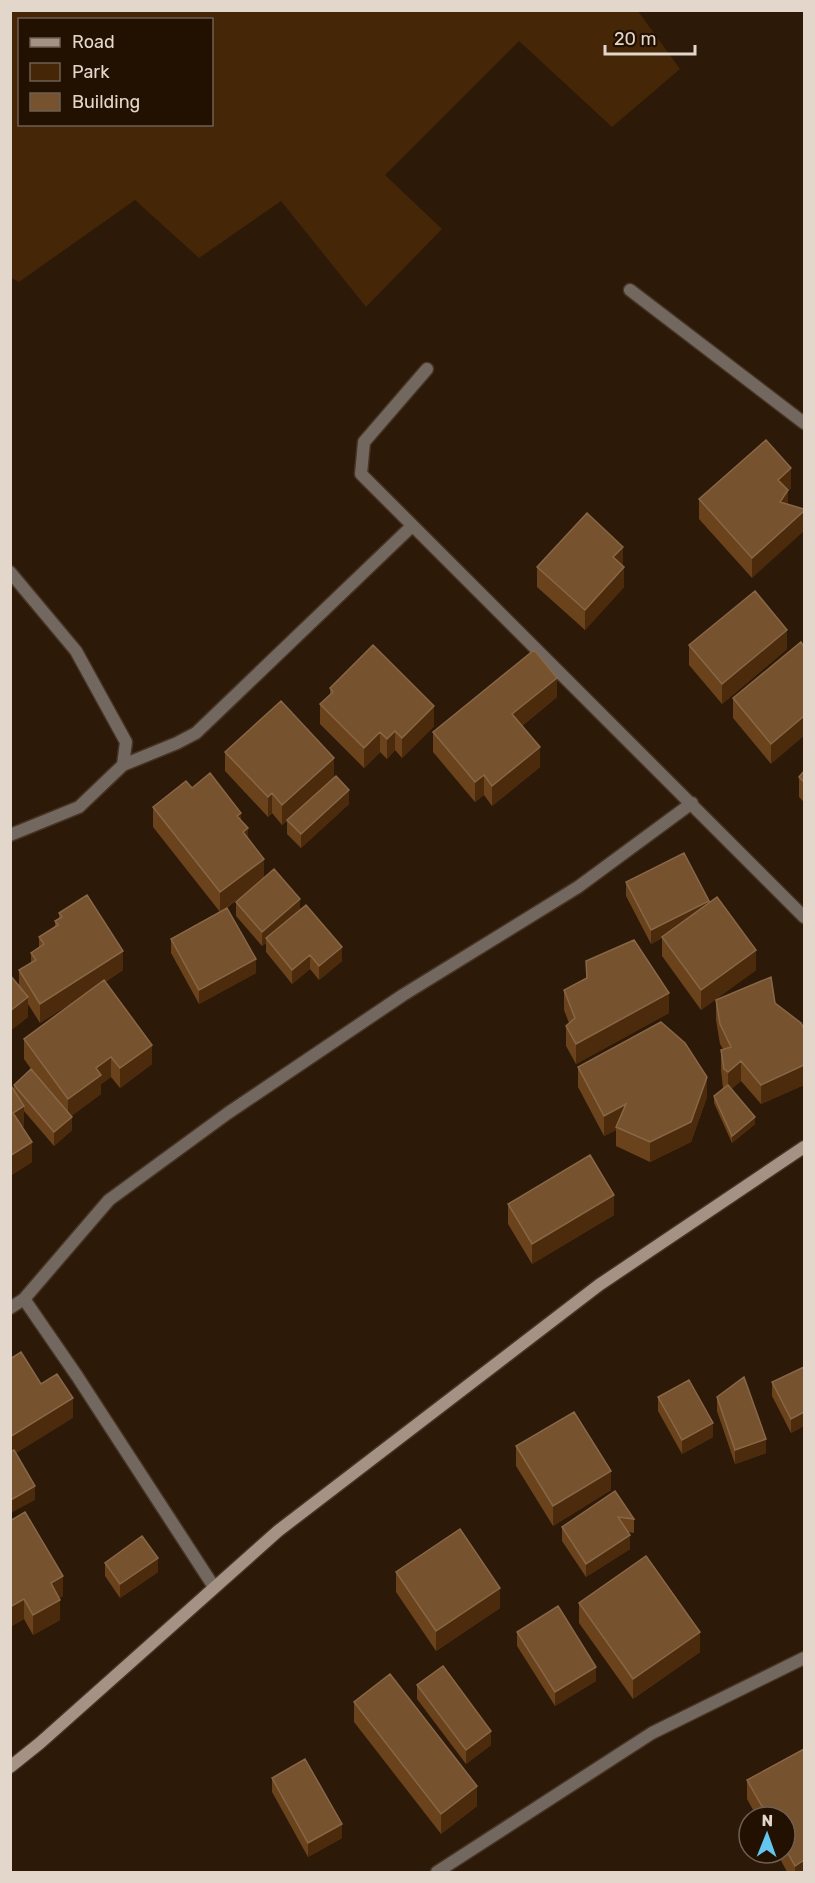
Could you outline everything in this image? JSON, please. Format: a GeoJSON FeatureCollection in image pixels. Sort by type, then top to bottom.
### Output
{"type":"FeatureCollection","features":[{"type":"Feature","properties":{"kind":"street"},"geometry":{"type":"LineString","coordinates":[[630,290],[804,423]]}},
{"type":"Feature","properties":{"kind":"street"},"geometry":{"type":"LineString","coordinates":[[428,369],[364,442],[361,474],[804,917]]}},
{"type":"Feature","properties":{"kind":"street"},"geometry":{"type":"LineString","coordinates":[[10,835],[79,807],[123,765],[196,733],[412,526]]}},
{"type":"Feature","properties":{"kind":"street"},"geometry":{"type":"LineString","coordinates":[[10,572],[76,651],[126,742],[123,765]]}},
{"type":"Feature","properties":{"kind":"street"},"geometry":{"type":"LineString","coordinates":[[10,1308],[24,1299],[109,1200],[228,1113],[403,995],[578,887],[692,803]]}},
{"type":"Feature","properties":{"kind":"street"},"geometry":{"type":"LineString","coordinates":[[10,1767],[40,1743],[278,1531],[599,1286],[804,1147]]}},
{"type":"Feature","properties":{"kind":"street"},"geometry":{"type":"LineString","coordinates":[[24,1299],[77,1376],[214,1587]]}},
{"type":"Feature","properties":{"kind":"street"},"geometry":{"type":"LineString","coordinates":[[437,1872],[652,1733],[804,1659]]}},
{"type":"Feature","properties":{"kind":"green space"},"geometry":{"type":"Polygon","coordinates":[[[10,11],[638,11],[680,69],[612,127],[519,41],[385,175],[442,229],[366,307],[281,201],[199,258],[135,200],[19,282],[10,277],[10,11]]]}},
{"type":"Feature","properties":{"kind":"building"},"geometry":{"type":"Polygon","coordinates":[[[766,440],[791,468],[778,480],[788,490],[780,502],[804,509],[804,511],[752,558],[699,499],[766,440]]]}},
{"type":"Feature","properties":{"kind":"building"},"geometry":{"type":"Polygon","coordinates":[[[587,513],[623,547],[613,557],[624,567],[585,610],[537,567],[587,513]]]}},
{"type":"Feature","properties":{"kind":"building"},"geometry":{"type":"Polygon","coordinates":[[[755,591],[787,630],[722,684],[689,645],[755,591]]]}},
{"type":"Feature","properties":{"kind":"building"},"geometry":{"type":"Polygon","coordinates":[[[801,642],[804,647],[804,716],[771,744],[733,698],[801,642]]]}},
{"type":"Feature","properties":{"kind":"building"},"geometry":{"type":"Polygon","coordinates":[[[373,645],[434,706],[402,738],[395,731],[387,739],[380,732],[364,748],[320,704],[333,692],[330,688],[373,645]]]}},
{"type":"Feature","properties":{"kind":"building"},"geometry":{"type":"Polygon","coordinates":[[[534,650],[557,678],[512,714],[540,747],[492,786],[484,775],[475,782],[433,732],[534,650]]]}},
{"type":"Feature","properties":{"kind":"building"},"geometry":{"type":"Polygon","coordinates":[[[281,701],[334,758],[282,805],[272,793],[268,797],[225,752],[281,701]]]}},
{"type":"Feature","properties":{"kind":"building"},"geometry":{"type":"Polygon","coordinates":[[[804,771],[804,782],[799,777],[804,771]]]}},
{"type":"Feature","properties":{"kind":"building"},"geometry":{"type":"Polygon","coordinates":[[[210,773],[241,813],[237,816],[248,828],[243,832],[264,859],[220,892],[153,807],[186,781],[192,788],[210,773]]]}},
{"type":"Feature","properties":{"kind":"building"},"geometry":{"type":"Polygon","coordinates":[[[336,776],[349,790],[301,834],[287,820],[336,776]]]}},
{"type":"Feature","properties":{"kind":"building"},"geometry":{"type":"Polygon","coordinates":[[[684,853],[709,901],[651,930],[626,882],[684,853]]]}},
{"type":"Feature","properties":{"kind":"building"},"geometry":{"type":"Polygon","coordinates":[[[274,869],[300,899],[262,932],[236,902],[274,869]]]}},
{"type":"Feature","properties":{"kind":"building"},"geometry":{"type":"Polygon","coordinates":[[[87,895],[123,951],[40,1004],[19,970],[36,960],[31,953],[44,944],[39,937],[58,925],[55,921],[62,917],[59,913],[87,895]]]}},
{"type":"Feature","properties":{"kind":"building"},"geometry":{"type":"Polygon","coordinates":[[[717,897],[756,950],[701,990],[662,937],[717,897]]]}},
{"type":"Feature","properties":{"kind":"building"},"geometry":{"type":"Polygon","coordinates":[[[306,905],[342,947],[319,966],[310,955],[292,970],[266,938],[306,905]]]}},
{"type":"Feature","properties":{"kind":"building"},"geometry":{"type":"Polygon","coordinates":[[[227,908],[256,959],[199,990],[171,939],[227,908]]]}},
{"type":"Feature","properties":{"kind":"building"},"geometry":{"type":"Polygon","coordinates":[[[634,940],[669,993],[576,1044],[566,1026],[575,1018],[564,990],[587,978],[586,961],[634,940]]]}},
{"type":"Feature","properties":{"kind":"building"},"geometry":{"type":"Polygon","coordinates":[[[10,975],[28,997],[10,1011],[10,975]]]}},
{"type":"Feature","properties":{"kind":"building"},"geometry":{"type":"Polygon","coordinates":[[[771,977],[775,1003],[801,1023],[804,1029],[804,1065],[761,1085],[741,1061],[728,1072],[724,1069],[721,1050],[731,1047],[720,1024],[716,1000],[771,977]]]}},
{"type":"Feature","properties":{"kind":"building"},"geometry":{"type":"Polygon","coordinates":[[[104,980],[152,1045],[120,1068],[111,1057],[96,1068],[101,1075],[68,1099],[24,1039],[104,980]]]}},
{"type":"Feature","properties":{"kind":"building"},"geometry":{"type":"Polygon","coordinates":[[[661,1022],[685,1043],[707,1077],[691,1122],[650,1142],[616,1127],[626,1104],[604,1116],[578,1067],[661,1022]]]}},
{"type":"Feature","properties":{"kind":"building"},"geometry":{"type":"Polygon","coordinates":[[[31,1069],[72,1117],[54,1132],[14,1085],[31,1069]]]}},
{"type":"Feature","properties":{"kind":"building"},"geometry":{"type":"Polygon","coordinates":[[[10,1084],[24,1106],[13,1113],[32,1142],[10,1156],[10,1084]]]}},
{"type":"Feature","properties":{"kind":"building"},"geometry":{"type":"Polygon","coordinates":[[[728,1085],[755,1117],[732,1136],[714,1096],[728,1085]]]}},
{"type":"Feature","properties":{"kind":"building"},"geometry":{"type":"Polygon","coordinates":[[[590,1155],[614,1195],[532,1244],[508,1204],[590,1155]]]}},
{"type":"Feature","properties":{"kind":"building"},"geometry":{"type":"Polygon","coordinates":[[[21,1352],[41,1384],[57,1374],[73,1398],[10,1437],[10,1359],[21,1352]]]}},
{"type":"Feature","properties":{"kind":"building"},"geometry":{"type":"Polygon","coordinates":[[[804,1367],[804,1412],[791,1419],[772,1382],[804,1367]]]}},
{"type":"Feature","properties":{"kind":"building"},"geometry":{"type":"Polygon","coordinates":[[[744,1377],[766,1439],[735,1450],[717,1397],[744,1377]]]}},
{"type":"Feature","properties":{"kind":"building"},"geometry":{"type":"Polygon","coordinates":[[[689,1380],[713,1423],[682,1440],[658,1397],[689,1380]]]}},
{"type":"Feature","properties":{"kind":"building"},"geometry":{"type":"Polygon","coordinates":[[[574,1412],[611,1471],[553,1506],[516,1446],[574,1412]]]}},
{"type":"Feature","properties":{"kind":"building"},"geometry":{"type":"Polygon","coordinates":[[[14,1450],[35,1486],[11,1500],[10,1452],[14,1450]]]}},
{"type":"Feature","properties":{"kind":"building"},"geometry":{"type":"Polygon","coordinates":[[[615,1491],[634,1519],[618,1517],[630,1535],[586,1564],[562,1527],[615,1491]]]}},
{"type":"Feature","properties":{"kind":"building"},"geometry":{"type":"Polygon","coordinates":[[[25,1512],[63,1576],[51,1583],[60,1600],[33,1615],[24,1599],[10,1607],[10,1521],[25,1512]]]}},
{"type":"Feature","properties":{"kind":"building"},"geometry":{"type":"Polygon","coordinates":[[[460,1529],[500,1588],[436,1631],[396,1572],[460,1529]]]}},
{"type":"Feature","properties":{"kind":"building"},"geometry":{"type":"Polygon","coordinates":[[[142,1536],[158,1558],[120,1584],[105,1563],[142,1536]]]}},
{"type":"Feature","properties":{"kind":"building"},"geometry":{"type":"Polygon","coordinates":[[[646,1556],[700,1632],[633,1679],[579,1603],[646,1556]]]}},
{"type":"Feature","properties":{"kind":"building"},"geometry":{"type":"Polygon","coordinates":[[[558,1606],[596,1667],[555,1692],[517,1632],[558,1606]]]}},
{"type":"Feature","properties":{"kind":"building"},"geometry":{"type":"Polygon","coordinates":[[[443,1666],[491,1731],[466,1750],[417,1685],[443,1666]]]}},
{"type":"Feature","properties":{"kind":"building"},"geometry":{"type":"Polygon","coordinates":[[[390,1674],[477,1786],[441,1814],[354,1702],[390,1674]]]}},
{"type":"Feature","properties":{"kind":"building"},"geometry":{"type":"Polygon","coordinates":[[[804,1749],[804,1860],[797,1865],[797,1805],[761,1805],[747,1780],[804,1749]]]}},
{"type":"Feature","properties":{"kind":"building"},"geometry":{"type":"Polygon","coordinates":[[[305,1759],[342,1824],[308,1843],[272,1778],[305,1759]]]}}]}
